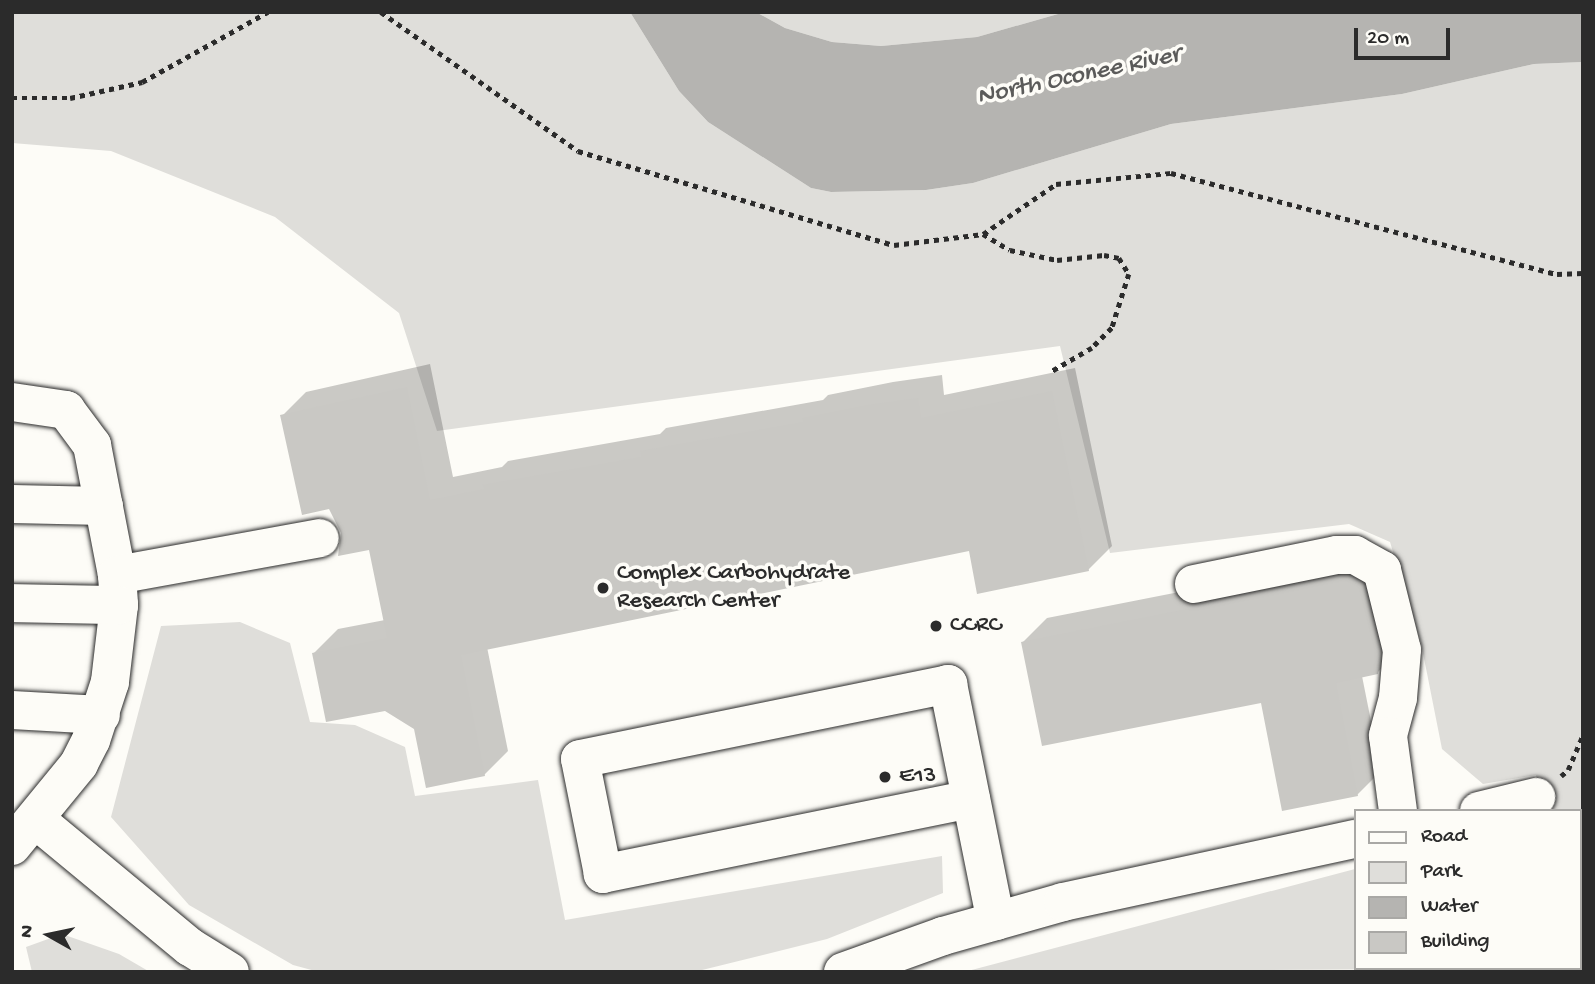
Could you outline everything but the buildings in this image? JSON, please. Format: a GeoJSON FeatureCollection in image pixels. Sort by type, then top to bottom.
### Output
{"type":"FeatureCollection","features":[{"type":"Feature","properties":{"kind":"lane"},"geometry":{"type":"LineString","coordinates":[[12,402],[65,410],[92,445],[118,590],[117,645],[100,715],[79,764],[24,832],[230,972]]}},
{"type":"Feature","properties":{"kind":"lane"},"geometry":{"type":"LineString","coordinates":[[12,504],[104,506]]}},
{"type":"Feature","properties":{"kind":"lane"},"geometry":{"type":"LineString","coordinates":[[12,603],[118,590],[320,538]]}},
{"type":"Feature","properties":{"kind":"lane"},"geometry":{"type":"LineString","coordinates":[[1194,584],[1337,555],[1355,555],[1382,570],[1402,650],[1388,736],[1398,809]]}},
{"type":"Feature","properties":{"kind":"lane"},"geometry":{"type":"LineString","coordinates":[[971,799],[603,874],[580,759],[948,684],[996,921]]}},
{"type":"Feature","properties":{"kind":"lane"},"geometry":{"type":"LineString","coordinates":[[12,710],[100,715]]}},
{"type":"Feature","properties":{"kind":"lane"},"geometry":{"type":"LineString","coordinates":[[1487,809],[1536,797]]}},
{"type":"Feature","properties":{"kind":"lane"},"geometry":{"type":"LineString","coordinates":[[843,972],[996,921],[1063,902],[1354,839]]}},
{"type":"Feature","properties":{"kind":"path"},"geometry":{"type":"LineString","coordinates":[[12,98],[70,98],[142,82],[268,12]]}},
{"type":"Feature","properties":{"kind":"path"},"geometry":{"type":"LineString","coordinates":[[381,12],[578,151],[894,245],[982,234],[1056,184],[1171,173],[1557,274],[1583,273]]}},
{"type":"Feature","properties":{"kind":"path"},"geometry":{"type":"LineString","coordinates":[[982,234],[1010,250],[1057,260],[1104,255],[1119,258],[1129,274],[1112,328],[1092,348],[1051,372]]}},
{"type":"Feature","properties":{"kind":"path"},"geometry":{"type":"LineString","coordinates":[[1536,797],[1568,771],[1583,735]]}},
{"type":"Feature","properties":{"kind":"green space"},"geometry":{"type":"Polygon","coordinates":[[[12,12],[630,12],[679,91],[708,122],[811,188],[831,192],[926,190],[973,183],[1171,124],[1402,94],[1534,64],[1583,62],[1583,965],[1581,809],[1540,809],[1536,775],[1483,784],[1442,749],[1421,643],[1390,542],[1349,524],[1110,553],[1060,346],[437,431],[399,313],[275,217],[111,151],[12,143],[12,12]]]}},
{"type":"Feature","properties":{"kind":"green space"},"geometry":{"type":"Polygon","coordinates":[[[756,12],[1065,12],[977,37],[881,46],[832,42],[785,28],[756,12]]]}},
{"type":"Feature","properties":{"kind":"green space"},"geometry":{"type":"Polygon","coordinates":[[[240,622],[290,643],[310,722],[355,725],[405,747],[415,796],[538,780],[565,920],[942,856],[943,893],[827,939],[694,972],[319,972],[293,965],[189,905],[111,817],[161,626],[240,622]]]}},
{"type":"Feature","properties":{"kind":"green space"},"geometry":{"type":"Polygon","coordinates":[[[1354,869],[1354,969],[964,972],[1354,869]]]}},
{"type":"Feature","properties":{"kind":"green space"},"geometry":{"type":"Polygon","coordinates":[[[62,934],[119,954],[150,972],[32,972],[26,947],[62,934]]]}},
{"type":"Feature","properties":{"kind":"water","name":"North Oconee River"},"geometry":{"type":"Polygon","coordinates":[[[630,12],[756,12],[785,28],[832,42],[881,46],[977,37],[1065,12],[1583,12],[1583,62],[1534,64],[1402,94],[1171,124],[973,183],[926,190],[831,192],[811,188],[708,122],[679,91],[630,12]]]}},
{"type":"Feature","properties":{"kind":"place","name":"Complex Carbohydrate Research Center"},"geometry":{"type":"Point","coordinates":[603,588]}},
{"type":"Feature","properties":{"kind":"place","name":"CCRC"},"geometry":{"type":"Point","coordinates":[936,626]}},
{"type":"Feature","properties":{"kind":"place","name":"E13"},"geometry":{"type":"Point","coordinates":[885,777]}}]}
